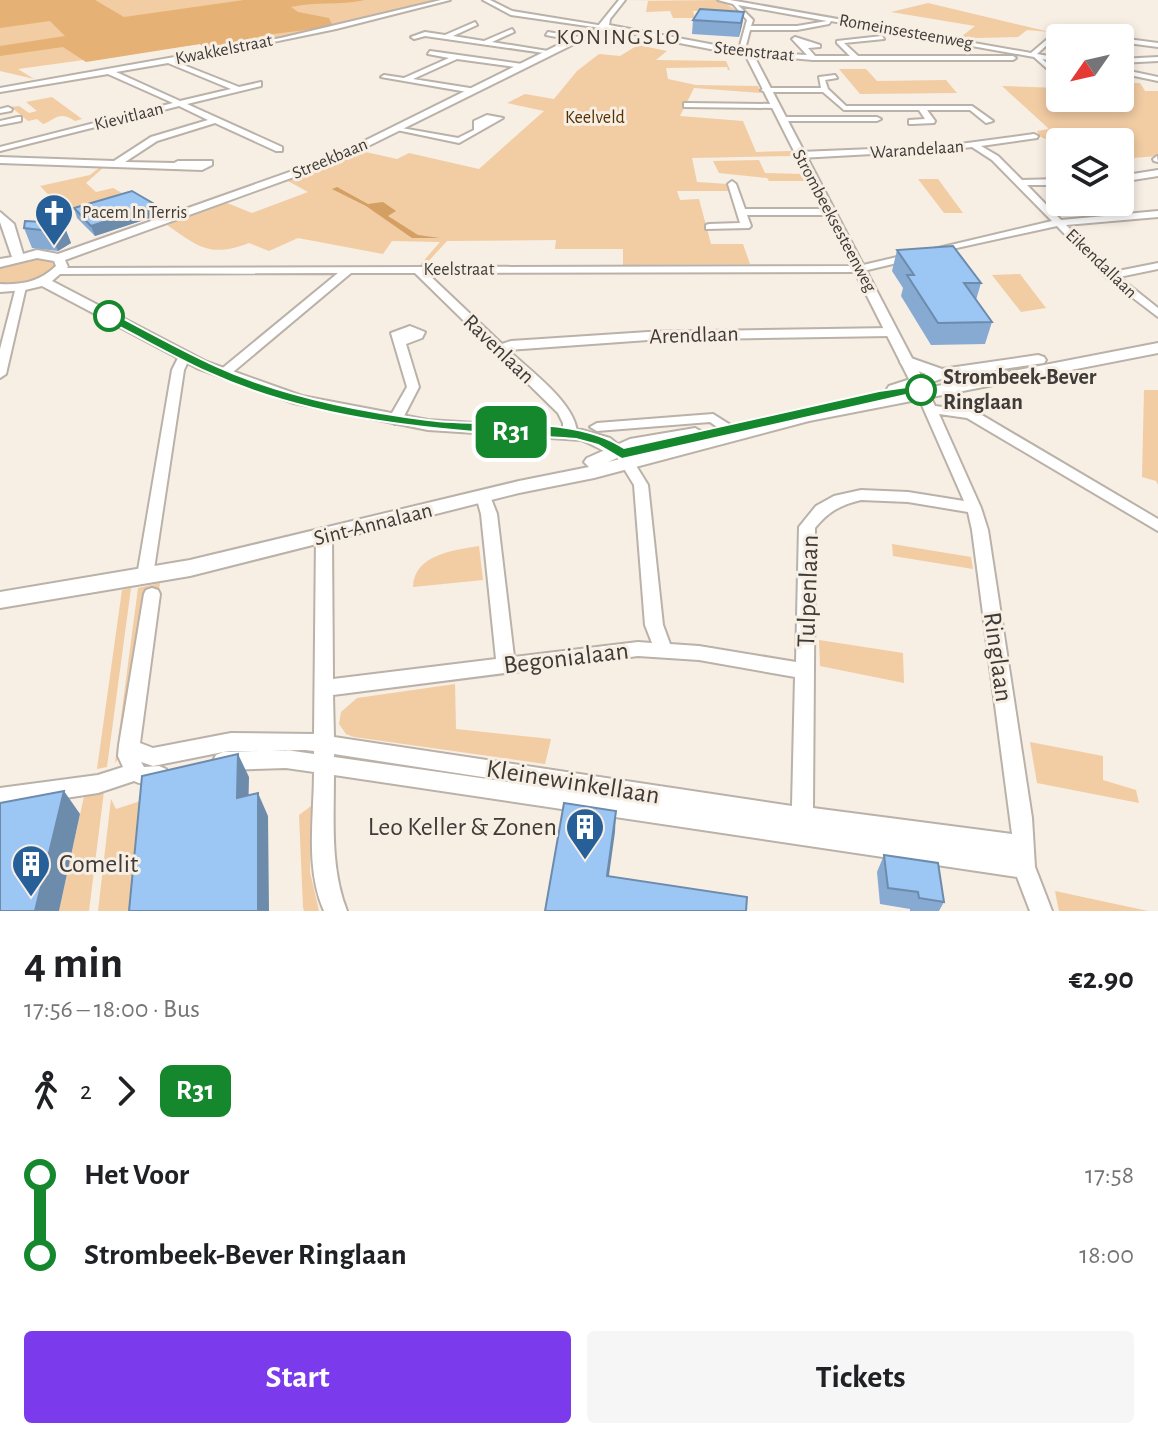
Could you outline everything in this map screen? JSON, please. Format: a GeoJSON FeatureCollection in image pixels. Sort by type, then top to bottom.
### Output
{"type":"FeatureCollection","features":[{"type":"Feature","properties":{"kind":"main road","name":"Sint-Annalaan"},"geometry":{"type":"LineString","coordinates":[[922,393],[945,373],[1050,359],[1158,338]]}},
{"type":"Feature","properties":{"kind":"main road","name":"Sint-Annalaan"},"geometry":{"type":"LineString","coordinates":[[0,600],[148,579],[519,487],[623,455],[1158,348]]}},
{"type":"Feature","properties":{"kind":"main road"},"geometry":{"type":"LineString","coordinates":[[908,362],[945,373]]}},
{"type":"Feature","properties":{"kind":"main road","name":"Sint-Annalaan"},"geometry":{"type":"LineString","coordinates":[[623,455],[643,441],[904,387],[922,393]]}},
{"type":"Feature","properties":{"kind":"main road","name":"Sint-Annalaan"},"geometry":{"type":"LineString","coordinates":[[0,592],[148,579]]}},
{"type":"Feature","properties":{"kind":"street","name":"Kwakkelstraat"},"geometry":{"type":"LineString","coordinates":[[0,90],[169,61],[379,19],[447,0]]}},
{"type":"Feature","properties":{"kind":"street","name":"Steenstraat"},"geometry":{"type":"LineString","coordinates":[[486,0],[508,12],[605,25],[745,54],[813,58],[1035,57]]}},
{"type":"Feature","properties":{"kind":"street","name":"Streekbaan"},"geometry":{"type":"LineString","coordinates":[[0,288],[43,281],[59,264],[301,173],[591,34],[605,25],[622,0]]}},
{"type":"Feature","properties":{"kind":"street","name":"Romeinsesteenweg"},"geometry":{"type":"LineString","coordinates":[[721,0],[1046,58]]}},
{"type":"Feature","properties":{"kind":"street"},"geometry":{"type":"LineString","coordinates":[[735,4],[749,18],[745,54]]}},
{"type":"Feature","properties":{"kind":"street"},"geometry":{"type":"LineString","coordinates":[[750,28],[801,28],[834,20]]}},
{"type":"Feature","properties":{"kind":"street"},"geometry":{"type":"LineString","coordinates":[[446,37],[475,24]]}},
{"type":"Feature","properties":{"kind":"street"},"geometry":{"type":"LineString","coordinates":[[486,42],[512,31]]}},
{"type":"Feature","properties":{"kind":"street"},"geometry":{"type":"LineString","coordinates":[[414,37],[426,34],[551,52]]}},
{"type":"Feature","properties":{"kind":"street"},"geometry":{"type":"LineString","coordinates":[[548,34],[578,39]]}},
{"type":"Feature","properties":{"kind":"street"},"geometry":{"type":"LineString","coordinates":[[827,45],[882,38]]}},
{"type":"Feature","properties":{"kind":"street"},"geometry":{"type":"LineString","coordinates":[[872,39],[893,47]]}},
{"type":"Feature","properties":{"kind":"street"},"geometry":{"type":"LineString","coordinates":[[1134,42],[1158,45]]}},
{"type":"Feature","properties":{"kind":"street"},"geometry":{"type":"LineString","coordinates":[[840,44],[856,58]]}},
{"type":"Feature","properties":{"kind":"street"},"geometry":{"type":"LineString","coordinates":[[1046,46],[1035,57],[1046,66]]}},
{"type":"Feature","properties":{"kind":"street"},"geometry":{"type":"LineString","coordinates":[[801,47],[813,58]]}},
{"type":"Feature","properties":{"kind":"street"},"geometry":{"type":"LineString","coordinates":[[430,53],[522,66]]}},
{"type":"Feature","properties":{"kind":"street","name":"Strombeeksesteenweg"},"geometry":{"type":"LineString","coordinates":[[745,54],[922,393]]}},
{"type":"Feature","properties":{"kind":"street"},"geometry":{"type":"LineString","coordinates":[[406,80],[456,57]]}},
{"type":"Feature","properties":{"kind":"street"},"geometry":{"type":"LineString","coordinates":[[1134,61],[1156,59]]}},
{"type":"Feature","properties":{"kind":"street"},"geometry":{"type":"LineString","coordinates":[[169,61],[238,89]]}},
{"type":"Feature","properties":{"kind":"street"},"geometry":{"type":"LineString","coordinates":[[109,72],[279,149]]}},
{"type":"Feature","properties":{"kind":"street"},"geometry":{"type":"LineString","coordinates":[[1134,74],[1158,79]]}},
{"type":"Feature","properties":{"kind":"street"},"geometry":{"type":"LineString","coordinates":[[384,77],[473,91]]}},
{"type":"Feature","properties":{"kind":"street"},"geometry":{"type":"LineString","coordinates":[[835,77],[821,78],[825,90],[844,108],[973,104],[989,121]]}},
{"type":"Feature","properties":{"kind":"street","name":"Kievitlaan"},"geometry":{"type":"LineString","coordinates":[[0,149],[258,84]]}},
{"type":"Feature","properties":{"kind":"street"},"geometry":{"type":"LineString","coordinates":[[765,90],[825,90]]}},
{"type":"Feature","properties":{"kind":"street"},"geometry":{"type":"LineString","coordinates":[[934,96],[944,106]]}},
{"type":"Feature","properties":{"kind":"street"},"geometry":{"type":"LineString","coordinates":[[687,105],[774,106]]}},
{"type":"Feature","properties":{"kind":"street"},"geometry":{"type":"LineString","coordinates":[[912,122],[931,121],[921,108]]}},
{"type":"Feature","properties":{"kind":"street"},"geometry":{"type":"LineString","coordinates":[[0,123],[18,119]]}},
{"type":"Feature","properties":{"kind":"street","name":"Strombeeksesteenweg"},"geometry":{"type":"LineString","coordinates":[[788,119],[877,119]]}},
{"type":"Feature","properties":{"kind":"street"},"geometry":{"type":"LineString","coordinates":[[117,163],[154,139],[212,121]]}},
{"type":"Feature","properties":{"kind":"street"},"geometry":{"type":"LineString","coordinates":[[396,129],[455,141],[478,131]]}},
{"type":"Feature","properties":{"kind":"street","name":"Warandelaan"},"geometry":{"type":"LineString","coordinates":[[800,155],[975,145],[1034,136]]}},
{"type":"Feature","properties":{"kind":"street","name":"Eikendallaan"},"geometry":{"type":"LineString","coordinates":[[975,145],[995,158],[1111,276],[1158,314]]}},
{"type":"Feature","properties":{"kind":"street"},"geometry":{"type":"LineString","coordinates":[[0,160],[178,164]]}},
{"type":"Feature","properties":{"kind":"street"},"geometry":{"type":"LineString","coordinates":[[1134,177],[1158,173]]}},
{"type":"Feature","properties":{"kind":"street"},"geometry":{"type":"LineString","coordinates":[[1019,183],[1046,182]]}},
{"type":"Feature","properties":{"kind":"street"},"geometry":{"type":"LineString","coordinates":[[732,184],[746,226]]}},
{"type":"Feature","properties":{"kind":"street"},"geometry":{"type":"LineString","coordinates":[[742,212],[829,212]]}},
{"type":"Feature","properties":{"kind":"street","name":"Keelstraat"},"geometry":{"type":"LineString","coordinates":[[59,264],[349,270],[859,269],[1058,223],[1158,214]]}},
{"type":"Feature","properties":{"kind":"street"},"geometry":{"type":"LineString","coordinates":[[0,215],[8,224],[18,257]]}},
{"type":"Feature","properties":{"kind":"street"},"geometry":{"type":"LineString","coordinates":[[709,227],[761,226]]}},
{"type":"Feature","properties":{"kind":"street","name":"Streekbaan"},"geometry":{"type":"LineString","coordinates":[[0,263],[43,254],[59,264]]}},
{"type":"Feature","properties":{"kind":"street"},"geometry":{"type":"LineString","coordinates":[[1111,276],[1158,266]]}},
{"type":"Feature","properties":{"kind":"street"},"geometry":{"type":"LineString","coordinates":[[223,374],[349,270]]}},
{"type":"Feature","properties":{"kind":"street","name":"Ravenlaan"},"geometry":{"type":"LineString","coordinates":[[418,270],[564,411],[570,434]]}},
{"type":"Feature","properties":{"kind":"street"},"geometry":{"type":"LineString","coordinates":[[43,281],[184,357],[299,400],[395,420],[479,430],[570,434],[593,438],[623,455],[641,485],[654,625],[663,649]]}},
{"type":"Feature","properties":{"kind":"street"},"geometry":{"type":"LineString","coordinates":[[0,374],[3,347],[21,287]]}},
{"type":"Feature","properties":{"kind":"street","name":"Arendlaan"},"geometry":{"type":"LineString","coordinates":[[498,349],[511,345],[648,336],[891,332]]}},
{"type":"Feature","properties":{"kind":"street"},"geometry":{"type":"LineString","coordinates":[[395,420],[413,390],[400,342]]}},
{"type":"Feature","properties":{"kind":"street"},"geometry":{"type":"LineString","coordinates":[[135,772],[129,765],[129,745],[148,579],[178,370],[184,357]]}},
{"type":"Feature","properties":{"kind":"street"},"geometry":{"type":"LineString","coordinates":[[922,393],[970,414],[1158,526]]}},
{"type":"Feature","properties":{"kind":"street","name":"Ringlaan"},"geometry":{"type":"LineString","coordinates":[[922,393],[974,508],[1022,818],[1024,867],[1041,911]]}},
{"type":"Feature","properties":{"kind":"street","name":"Sint-Annalaan"},"geometry":{"type":"LineString","coordinates":[[597,427],[713,418],[725,426]]}},
{"type":"Feature","properties":{"kind":"street","name":"Tulpenlaan"},"geometry":{"type":"LineString","coordinates":[[802,825],[806,534],[816,515],[846,498],[871,494],[974,508]]}},
{"type":"Feature","properties":{"kind":"street"},"geometry":{"type":"LineString","coordinates":[[483,496],[489,514],[506,665]]}},
{"type":"Feature","properties":{"kind":"street"},"geometry":{"type":"LineString","coordinates":[[324,537],[325,880],[336,911]]}},
{"type":"Feature","properties":{"kind":"street","name":"Begonialaan"},"geometry":{"type":"LineString","coordinates":[[325,688],[663,649],[806,671]]}},
{"type":"Feature","properties":{"kind":"street","name":"Kleinewinkellaan"},"geometry":{"type":"LineString","coordinates":[[129,745],[135,752],[153,757],[231,742],[288,740],[325,755]]}},
{"type":"Feature","properties":{"kind":"street","name":"Kleinewinkellaan"},"geometry":{"type":"LineString","coordinates":[[0,798],[98,784],[135,772],[154,777],[209,763],[325,755],[802,825],[1024,867]]}},
{"type":"Feature","properties":{"kind":"street","name":"Kleinewinkellaan"},"geometry":{"type":"LineString","coordinates":[[802,825],[1021,845]]}},
{"type":"Feature","properties":{"kind":"green space"},"geometry":{"type":"Polygon","coordinates":[[[0,0],[444,0],[374,19],[210,52],[200,44],[18,69],[34,79],[0,71],[0,0]]]}},
{"type":"Feature","properties":{"kind":"green space"},"geometry":{"type":"Polygon","coordinates":[[[719,0],[738,11],[693,11],[695,18],[673,18],[670,11],[646,12],[648,1],[627,1],[719,0]]]}},
{"type":"Feature","properties":{"kind":"green space"},"geometry":{"type":"Polygon","coordinates":[[[928,3],[1046,32],[1027,30],[1018,37],[976,38],[970,42],[957,40],[975,26],[891,12],[928,3]]]}},
{"type":"Feature","properties":{"kind":"green space","name":"Keelveld"},"geometry":{"type":"Polygon","coordinates":[[[638,45],[667,51],[656,60],[726,61],[730,70],[727,67],[666,68],[668,79],[696,85],[758,86],[761,93],[694,88],[680,116],[743,121],[756,152],[791,151],[793,156],[692,158],[697,182],[728,184],[730,191],[677,191],[680,200],[699,199],[711,244],[743,244],[750,264],[623,265],[623,249],[555,249],[556,240],[447,241],[425,265],[420,265],[440,242],[392,241],[383,254],[298,238],[269,251],[249,243],[214,250],[196,244],[166,224],[227,203],[252,213],[308,192],[288,181],[361,151],[397,159],[409,153],[479,169],[544,111],[507,103],[525,94],[554,99],[577,71],[599,54],[620,56],[638,45]]]}},
{"type":"Feature","properties":{"kind":"green space"},"geometry":{"type":"Polygon","coordinates":[[[839,69],[866,69],[877,81],[946,80],[957,93],[860,94],[839,69]]]}},
{"type":"Feature","properties":{"kind":"green space"},"geometry":{"type":"Polygon","coordinates":[[[1134,83],[1140,83],[1145,91],[1158,91],[1158,156],[1134,158],[1134,128],[1048,128],[1002,86],[1046,88],[1046,112],[1134,112],[1134,83]]]}},
{"type":"Feature","properties":{"kind":"green space"},"geometry":{"type":"Polygon","coordinates":[[[52,97],[82,119],[75,121],[60,116],[43,124],[37,119],[28,121],[11,107],[19,106],[29,113],[37,111],[26,102],[52,97]]]}},
{"type":"Feature","properties":{"kind":"green space"},"geometry":{"type":"Polygon","coordinates":[[[1046,130],[1046,139],[1039,136],[1037,131],[1046,130]]]}},
{"type":"Feature","properties":{"kind":"green space"},"geometry":{"type":"Polygon","coordinates":[[[759,160],[765,173],[802,174],[806,181],[769,181],[767,178],[719,173],[713,161],[759,160]]]}},
{"type":"Feature","properties":{"kind":"green space"},"geometry":{"type":"Polygon","coordinates":[[[104,167],[86,183],[96,192],[113,188],[122,193],[65,212],[40,186],[90,175],[104,167]]]}},
{"type":"Feature","properties":{"kind":"green space"},"geometry":{"type":"Polygon","coordinates":[[[918,179],[938,179],[963,213],[944,213],[918,179]]]}},
{"type":"Feature","properties":{"kind":"green space"},"geometry":{"type":"Polygon","coordinates":[[[30,258],[51,260],[55,267],[30,282],[0,283],[0,268],[30,258]]]}},
{"type":"Feature","properties":{"kind":"green space"},"geometry":{"type":"Polygon","coordinates":[[[1020,274],[1046,308],[1021,312],[992,275],[1020,274]]]}},
{"type":"Feature","properties":{"kind":"green space"},"geometry":{"type":"Polygon","coordinates":[[[1144,390],[1158,390],[1158,485],[1156,481],[1142,477],[1144,390]]]}},
{"type":"Feature","properties":{"kind":"green space"},"geometry":{"type":"Polygon","coordinates":[[[892,544],[971,557],[973,569],[893,556],[892,544]]]}},
{"type":"Feature","properties":{"kind":"green space"},"geometry":{"type":"Polygon","coordinates":[[[479,546],[483,580],[413,587],[420,567],[428,561],[448,552],[479,546]]]}},
{"type":"Feature","properties":{"kind":"green space"},"geometry":{"type":"Polygon","coordinates":[[[160,583],[159,590],[145,593],[119,758],[115,763],[138,588],[160,583]]]}},
{"type":"Feature","properties":{"kind":"green space"},"geometry":{"type":"Polygon","coordinates":[[[131,588],[107,767],[97,769],[122,590],[131,588]]]}},
{"type":"Feature","properties":{"kind":"green space"},"geometry":{"type":"Polygon","coordinates":[[[819,640],[903,653],[904,683],[820,666],[819,640]]]}},
{"type":"Feature","properties":{"kind":"green space"},"geometry":{"type":"Polygon","coordinates":[[[455,684],[456,729],[551,739],[545,764],[354,737],[346,734],[339,724],[341,712],[357,698],[455,684]]]}},
{"type":"Feature","properties":{"kind":"green space"},"geometry":{"type":"Polygon","coordinates":[[[1030,742],[1103,756],[1103,780],[1136,790],[1139,803],[1037,783],[1030,742]]]}},
{"type":"Feature","properties":{"kind":"green space"},"geometry":{"type":"Polygon","coordinates":[[[104,791],[89,911],[59,911],[85,792],[104,791]]]}},
{"type":"Feature","properties":{"kind":"green space"},"geometry":{"type":"Polygon","coordinates":[[[150,798],[140,911],[98,911],[111,799],[116,809],[150,798]]]}},
{"type":"Feature","properties":{"kind":"green space"},"geometry":{"type":"Polygon","coordinates":[[[311,806],[310,872],[319,911],[304,911],[303,907],[299,815],[311,806]]]}},
{"type":"Feature","properties":{"kind":"green space"},"geometry":{"type":"Polygon","coordinates":[[[1055,891],[1148,911],[1059,911],[1055,891]]]}},
{"type":"Feature","properties":{"kind":"shaded area"},"geometry":{"type":"Polygon","coordinates":[[[0,0],[95,0],[124,17],[244,0],[365,0],[291,7],[298,12],[329,18],[333,26],[252,38],[258,41],[208,51],[200,44],[86,62],[63,47],[0,56],[0,46],[65,36],[50,21],[0,28],[0,0]]]}},
{"type":"Feature","properties":{"kind":"shaded area"},"geometry":{"type":"Polygon","coordinates":[[[337,187],[368,204],[383,202],[396,211],[388,216],[418,235],[440,238],[412,238],[366,206],[332,189],[337,187]]]}},
{"type":"Feature","properties":{"kind":"building"},"geometry":{"type":"Polygon","coordinates":[[[700,9],[744,12],[741,23],[693,20],[700,9]]]}},
{"type":"Feature","properties":{"kind":"building"},"geometry":{"type":"Polygon","coordinates":[[[132,191],[156,205],[91,226],[74,208],[132,191]]]}},
{"type":"Feature","properties":{"kind":"building"},"geometry":{"type":"Polygon","coordinates":[[[25,221],[63,223],[50,231],[24,228],[25,221]]]}},
{"type":"Feature","properties":{"kind":"building"},"geometry":{"type":"Polygon","coordinates":[[[953,246],[981,283],[964,283],[992,322],[938,323],[907,275],[914,275],[897,250],[953,246]]]}},
{"type":"Feature","properties":{"kind":"building"},"geometry":{"type":"Polygon","coordinates":[[[238,754],[237,798],[258,793],[258,911],[129,911],[142,776],[238,754]]]}},
{"type":"Feature","properties":{"kind":"building"},"geometry":{"type":"Polygon","coordinates":[[[64,791],[35,911],[0,911],[0,803],[64,791]]]}},
{"type":"Feature","properties":{"kind":"building"},"geometry":{"type":"Polygon","coordinates":[[[564,803],[616,811],[607,876],[747,897],[746,911],[545,911],[564,803]]]}},
{"type":"Feature","properties":{"kind":"building"},"geometry":{"type":"Polygon","coordinates":[[[884,855],[938,863],[944,902],[919,898],[918,892],[888,888],[884,855]]]}},
{"type":"Feature","properties":{"kind":"bus line","name":"R31"},"geometry":{"type":"LineString","coordinates":[[109,316],[213,370],[299,400],[428,425],[577,434],[604,442],[622,454],[920,387],[921,390]]}},
{"type":"Feature","properties":{"kind":"place","name":"Pacem In Terris"},"geometry":{"type":"Point","coordinates":[54,247]}},
{"type":"Feature","properties":{"kind":"place","name":"Strombeek-Bever Ringlaan"},"geometry":{"type":"Point","coordinates":[921,390]}},
{"type":"Feature","properties":{"kind":"place","name":"Leo Keller & Zonen"},"geometry":{"type":"Point","coordinates":[585,861]}},
{"type":"Feature","properties":{"kind":"place","name":"Comelit"},"geometry":{"type":"Point","coordinates":[31,898]}},
{"type":"Feature","properties":{"kind":"district","name":"KONINGSLO"},"geometry":{"type":"Point","coordinates":[619,37]}}]}
